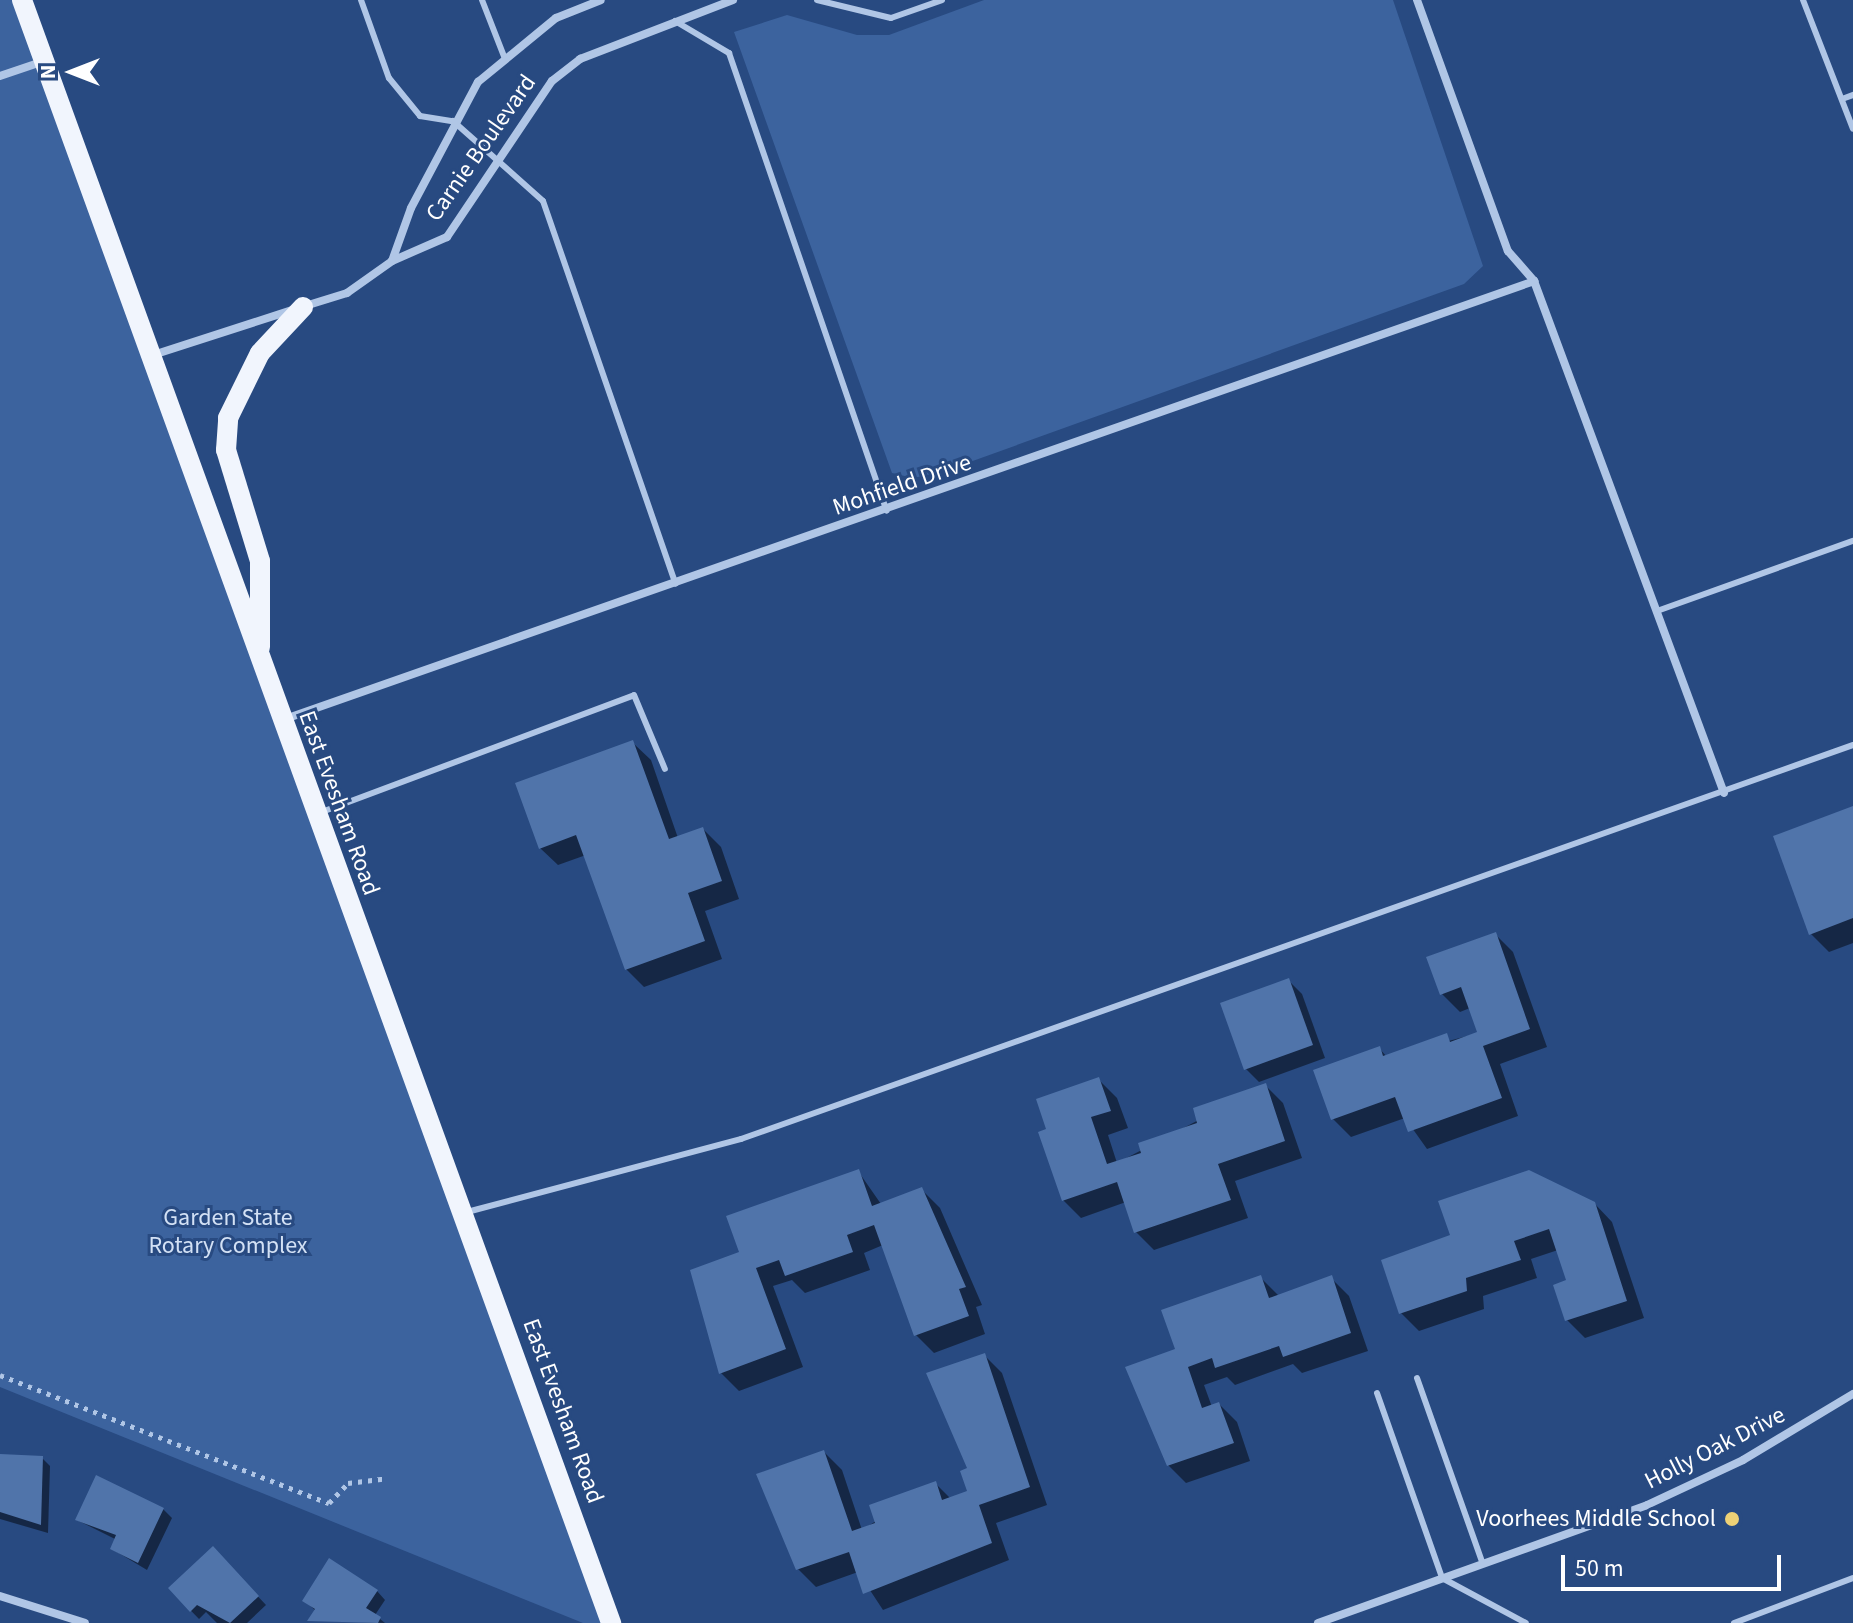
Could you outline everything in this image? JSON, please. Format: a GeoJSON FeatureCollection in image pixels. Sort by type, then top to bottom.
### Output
{"type":"FeatureCollection","features":[{"type":"Feature","properties":{"kind":"main road","name":"East Evesham Road"},"geometry":{"type":"LineString","coordinates":[[22,0],[148,356],[464,1213],[611,1623]]}},
{"type":"Feature","properties":{"kind":"main road"},"geometry":{"type":"LineString","coordinates":[[260,663],[260,561],[228,462],[228,418],[260,353],[303,307]]}},
{"type":"Feature","properties":{"kind":"street","name":"Carnie Boulevard"},"geometry":{"type":"LineString","coordinates":[[392,261],[453,121],[478,82],[556,18],[601,0]]}},
{"type":"Feature","properties":{"kind":"street","name":"Carnie Boulevard"},"geometry":{"type":"LineString","coordinates":[[148,356],[347,293],[392,261],[447,237],[552,81],[580,59],[733,0]]}},
{"type":"Feature","properties":{"kind":"street"},"geometry":{"type":"LineString","coordinates":[[1417,0],[1508,251],[1534,281],[1724,793]]}},
{"type":"Feature","properties":{"kind":"street"},"geometry":{"type":"LineString","coordinates":[[0,76],[44,61]]}},
{"type":"Feature","properties":{"kind":"street","name":"Mohfield Drive"},"geometry":{"type":"LineString","coordinates":[[281,720],[887,511],[1534,281]]}},
{"type":"Feature","properties":{"kind":"street","name":"Holly Oak Drive"},"geometry":{"type":"LineString","coordinates":[[1318,1623],[1338,1620],[1702,1481],[1853,1394]]}},
{"type":"Feature","properties":{"kind":"street"},"geometry":{"type":"LineString","coordinates":[[0,1596],[33,1600],[85,1623]]}},
{"type":"Feature","properties":{"kind":"lane"},"geometry":{"type":"LineString","coordinates":[[361,0],[389,78],[420,116],[453,121],[498,157],[543,201],[676,584]]}},
{"type":"Feature","properties":{"kind":"lane"},"geometry":{"type":"LineString","coordinates":[[482,0],[505,59]]}},
{"type":"Feature","properties":{"kind":"lane"},"geometry":{"type":"LineString","coordinates":[[817,0],[891,18],[942,0]]}},
{"type":"Feature","properties":{"kind":"lane"},"geometry":{"type":"LineString","coordinates":[[1803,0],[1853,129]]}},
{"type":"Feature","properties":{"kind":"lane"},"geometry":{"type":"LineString","coordinates":[[673,21],[729,53],[887,511]]}},
{"type":"Feature","properties":{"kind":"lane"},"geometry":{"type":"LineString","coordinates":[[1842,99],[1853,95]]}},
{"type":"Feature","properties":{"kind":"lane"},"geometry":{"type":"LineString","coordinates":[[1657,611],[1853,541]]}},
{"type":"Feature","properties":{"kind":"lane"},"geometry":{"type":"LineString","coordinates":[[316,814],[634,695],[665,769]]}},
{"type":"Feature","properties":{"kind":"lane"},"geometry":{"type":"LineString","coordinates":[[464,1213],[741,1139],[1853,745]]}},
{"type":"Feature","properties":{"kind":"lane"},"geometry":{"type":"LineString","coordinates":[[1417,1378],[1483,1564]]}},
{"type":"Feature","properties":{"kind":"lane"},"geometry":{"type":"LineString","coordinates":[[1377,1393],[1442,1578],[1526,1623]]}},
{"type":"Feature","properties":{"kind":"lane"},"geometry":{"type":"LineString","coordinates":[[1734,1623],[1853,1578]]}},
{"type":"Feature","properties":{"kind":"path"},"geometry":{"type":"LineString","coordinates":[[0,1375],[329,1503],[348,1483],[383,1479]]}},
{"type":"Feature","properties":{"kind":"green space","name":"Garden State Rotary Complex"},"geometry":{"type":"Polygon","coordinates":[[[0,0],[22,0],[611,1623],[583,1623],[0,1387],[0,0]]]}},
{"type":"Feature","properties":{"kind":"green space"},"geometry":{"type":"Polygon","coordinates":[[[984,0],[1393,0],[1483,266],[1464,284],[942,472],[913,478],[892,473],[734,32],[787,15],[857,35],[889,35],[984,0]]]}},
{"type":"Feature","properties":{"kind":"building"},"geometry":{"type":"Polygon","coordinates":[[[633,740],[669,839],[703,827],[722,881],[688,893],[705,941],[625,970],[576,835],[539,849],[515,783],[633,740]]]}},
{"type":"Feature","properties":{"kind":"building"},"geometry":{"type":"Polygon","coordinates":[[[1853,806],[1853,918],[1809,935],[1773,836],[1853,806]]]}},
{"type":"Feature","properties":{"kind":"building"},"geometry":{"type":"Polygon","coordinates":[[[1496,932],[1530,1029],[1483,1046],[1502,1098],[1408,1132],[1395,1097],[1331,1120],[1313,1070],[1380,1046],[1383,1056],[1447,1033],[1450,1042],[1477,1032],[1461,987],[1440,995],[1426,957],[1496,932]]]}},
{"type":"Feature","properties":{"kind":"building"},"geometry":{"type":"Polygon","coordinates":[[[1289,978],[1313,1045],[1244,1070],[1220,1003],[1289,978]]]}},
{"type":"Feature","properties":{"kind":"building"},"geometry":{"type":"Polygon","coordinates":[[[1099,1077],[1111,1111],[1091,1117],[1107,1164],[1141,1153],[1138,1143],[1197,1123],[1193,1108],[1266,1083],[1285,1141],[1218,1164],[1231,1200],[1134,1233],[1117,1182],[1062,1201],[1038,1132],[1046,1129],[1036,1099],[1099,1077]]]}},
{"type":"Feature","properties":{"kind":"building"},"geometry":{"type":"Polygon","coordinates":[[[859,1169],[872,1206],[922,1187],[966,1287],[959,1289],[969,1316],[914,1336],[874,1225],[847,1235],[853,1252],[785,1276],[779,1260],[756,1268],[786,1349],[719,1374],[690,1270],[739,1252],[726,1216],[859,1169]]]}},
{"type":"Feature","properties":{"kind":"building"},"geometry":{"type":"Polygon","coordinates":[[[1529,1170],[1595,1202],[1627,1301],[1565,1321],[1553,1285],[1566,1280],[1549,1229],[1514,1241],[1521,1260],[1466,1278],[1467,1291],[1399,1314],[1381,1260],[1450,1235],[1438,1201],[1529,1170]]]}},
{"type":"Feature","properties":{"kind":"building"},"geometry":{"type":"Polygon","coordinates":[[[1261,1275],[1269,1298],[1332,1275],[1351,1333],[1283,1357],[1279,1346],[1215,1368],[1212,1358],[1188,1367],[1202,1408],[1219,1402],[1234,1443],[1167,1466],[1125,1367],[1175,1349],[1161,1310],[1261,1275]]]}},
{"type":"Feature","properties":{"kind":"building"},"geometry":{"type":"Polygon","coordinates":[[[985,1353],[1030,1487],[979,1505],[992,1543],[863,1594],[849,1552],[796,1570],[756,1474],[824,1450],[852,1531],[875,1523],[869,1505],[936,1481],[942,1500],[967,1491],[960,1471],[967,1468],[926,1373],[985,1353]]]}},
{"type":"Feature","properties":{"kind":"building"},"geometry":{"type":"Polygon","coordinates":[[[0,1454],[43,1456],[41,1525],[0,1512],[0,1454]]]}},
{"type":"Feature","properties":{"kind":"building"},"geometry":{"type":"Polygon","coordinates":[[[96,1475],[164,1508],[138,1563],[110,1549],[116,1535],[75,1520],[96,1475]]]}},
{"type":"Feature","properties":{"kind":"building"},"geometry":{"type":"Polygon","coordinates":[[[213,1546],[259,1596],[230,1623],[197,1605],[190,1612],[168,1588],[213,1546]]]}},
{"type":"Feature","properties":{"kind":"building"},"geometry":{"type":"Polygon","coordinates":[[[329,1558],[378,1590],[366,1608],[381,1617],[378,1623],[307,1621],[315,1609],[302,1601],[329,1558]]]}},
{"type":"Feature","properties":{"kind":"place","name":"Voorhees Middle School"},"geometry":{"type":"Point","coordinates":[1732,1519]}}]}
